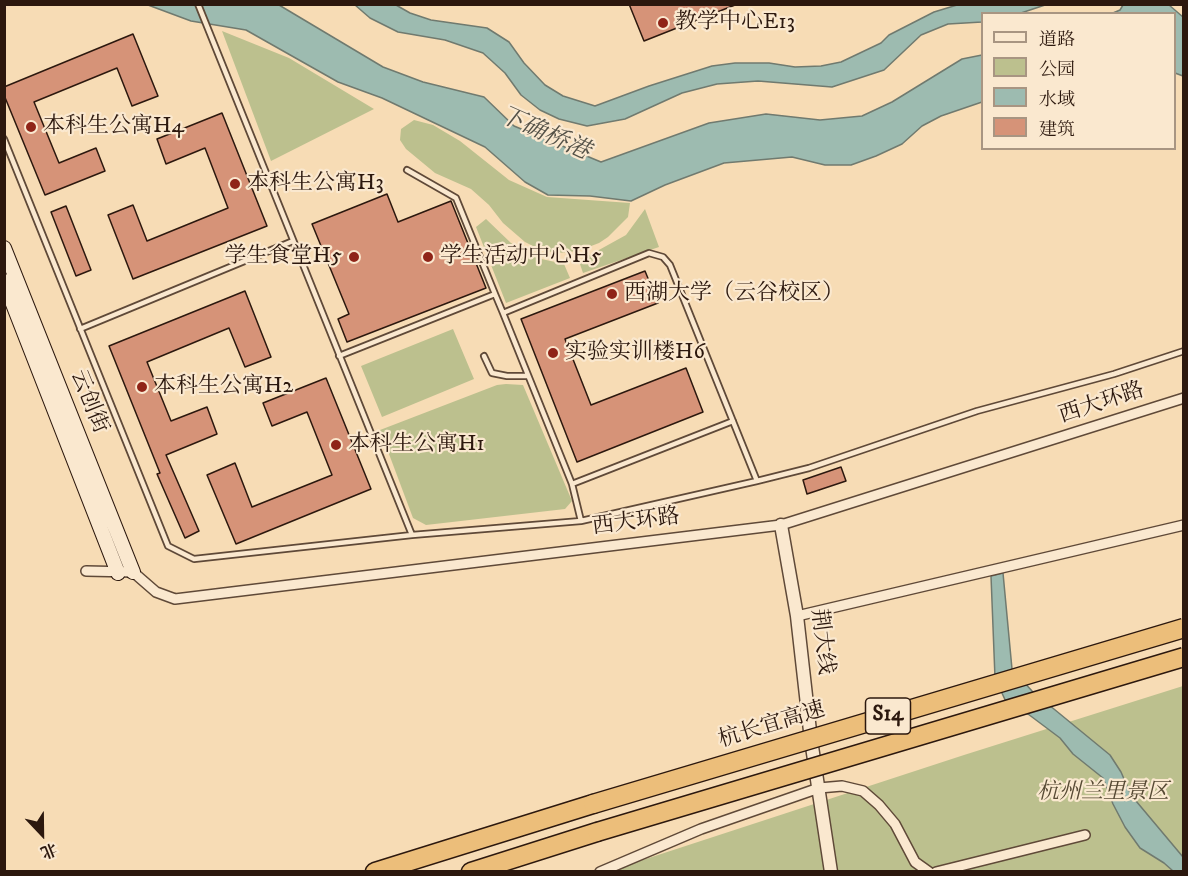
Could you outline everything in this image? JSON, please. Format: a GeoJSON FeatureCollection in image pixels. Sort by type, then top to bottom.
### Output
{"type":"FeatureCollection","features":[{"type":"Feature","properties":{"kind":"highway","name":"杭长宜高速"},"geometry":{"type":"LineString","coordinates":[[378,870],[1184,627]]}},
{"type":"Feature","properties":{"kind":"highway","name":"S14"},"geometry":{"type":"LineString","coordinates":[[471,872],[597,832],[1184,657]]}},
{"type":"Feature","properties":{"kind":"main road","name":"云创街"},"geometry":{"type":"LineString","coordinates":[[4,248],[133,572]]}},
{"type":"Feature","properties":{"kind":"main road","name":"云创街"},"geometry":{"type":"LineString","coordinates":[[4,281],[118,573]]}},
{"type":"Feature","properties":{"kind":"street","name":"西大环路"},"geometry":{"type":"LineString","coordinates":[[133,572],[156,592],[175,599],[781,525],[1184,398]]}},
{"type":"Feature","properties":{"kind":"street","name":"荆大线"},"geometry":{"type":"LineString","coordinates":[[781,525],[797,616],[811,740],[831,872]]}},
{"type":"Feature","properties":{"kind":"street"},"geometry":{"type":"LineString","coordinates":[[797,616],[1184,525]]}},
{"type":"Feature","properties":{"kind":"street"},"geometry":{"type":"LineString","coordinates":[[86,571],[133,572]]}},
{"type":"Feature","properties":{"kind":"street"},"geometry":{"type":"LineString","coordinates":[[600,872],[701,829],[819,788],[842,786],[863,791],[879,804],[895,824],[915,862],[929,872]]}},
{"type":"Feature","properties":{"kind":"street"},"geometry":{"type":"LineString","coordinates":[[936,872],[1085,835]]}},
{"type":"Feature","properties":{"kind":"lane"},"geometry":{"type":"LineString","coordinates":[[198,4],[412,536]]}},
{"type":"Feature","properties":{"kind":"lane"},"geometry":{"type":"LineString","coordinates":[[4,139],[168,546],[194,559],[581,520],[809,468],[977,411],[1114,374],[1184,351]]}},
{"type":"Feature","properties":{"kind":"lane"},"geometry":{"type":"LineString","coordinates":[[407,170],[456,198],[572,484],[581,520]]}},
{"type":"Feature","properties":{"kind":"lane"},"geometry":{"type":"LineString","coordinates":[[80,329],[293,241]]}},
{"type":"Feature","properties":{"kind":"lane"},"geometry":{"type":"LineString","coordinates":[[502,313],[649,254],[663,257],[670,265],[757,481]]}},
{"type":"Feature","properties":{"kind":"lane"},"geometry":{"type":"LineString","coordinates":[[339,356],[495,294]]}},
{"type":"Feature","properties":{"kind":"lane"},"geometry":{"type":"LineString","coordinates":[[484,356],[492,373],[528,376]]}},
{"type":"Feature","properties":{"kind":"lane"},"geometry":{"type":"LineString","coordinates":[[572,484],[732,421]]}},
{"type":"Feature","properties":{"kind":"green space"},"geometry":{"type":"Polygon","coordinates":[[[222,31],[289,58],[374,109],[271,161],[222,31]]]}},
{"type":"Feature","properties":{"kind":"green space"},"geometry":{"type":"Polygon","coordinates":[[[414,120],[433,125],[460,141],[509,180],[547,197],[630,203],[628,217],[608,237],[578,251],[558,253],[541,250],[525,242],[503,223],[489,205],[471,189],[435,173],[406,149],[400,140],[401,129],[414,120]]]}},
{"type":"Feature","properties":{"kind":"green space"},"geometry":{"type":"Polygon","coordinates":[[[645,209],[659,247],[583,273],[579,261],[626,235],[645,209]]]}},
{"type":"Feature","properties":{"kind":"green space"},"geometry":{"type":"Polygon","coordinates":[[[486,219],[511,243],[537,258],[564,264],[570,278],[506,303],[476,227],[486,219]]]}},
{"type":"Feature","properties":{"kind":"green space"},"geometry":{"type":"Polygon","coordinates":[[[453,329],[474,379],[382,417],[361,366],[453,329]]]}},
{"type":"Feature","properties":{"kind":"green space"},"geometry":{"type":"Polygon","coordinates":[[[497,385],[523,385],[572,501],[565,509],[426,525],[413,518],[380,430],[497,385]]]}},
{"type":"Feature","properties":{"kind":"green space","name":"杭州兰里景区"},"geometry":{"type":"Polygon","coordinates":[[[1183,686],[1183,871],[606,872],[964,755],[1183,686]]]}},
{"type":"Feature","properties":{"kind":"water"},"geometry":{"type":"Polygon","coordinates":[[[148,5],[279,5],[383,67],[423,82],[484,97],[514,126],[601,162],[709,123],[766,114],[820,120],[862,116],[892,102],[962,59],[981,55],[981,102],[941,116],[922,126],[902,144],[851,165],[825,165],[792,157],[724,163],[665,185],[631,201],[590,196],[548,195],[525,182],[485,147],[382,98],[338,82],[246,30],[191,21],[148,5]]]}},
{"type":"Feature","properties":{"kind":"water"},"geometry":{"type":"Polygon","coordinates":[[[355,5],[396,5],[410,13],[431,20],[487,28],[509,42],[524,63],[545,85],[563,96],[595,106],[712,66],[769,63],[795,67],[821,66],[841,62],[881,43],[889,35],[934,12],[957,5],[1045,5],[1024,12],[981,12],[981,22],[948,24],[921,35],[884,70],[832,87],[758,81],[717,84],[682,93],[625,119],[587,126],[559,119],[540,110],[521,95],[505,73],[483,53],[445,40],[398,32],[370,18],[355,5]]]}},
{"type":"Feature","properties":{"kind":"water"},"geometry":{"type":"Polygon","coordinates":[[[1123,5],[1169,5],[1183,17],[1183,76],[1176,73],[1176,12],[1115,12],[1123,5]]]}},
{"type":"Feature","properties":{"kind":"water"},"geometry":{"type":"Polygon","coordinates":[[[1003,573],[1012,669],[1032,691],[1110,755],[1121,772],[1131,795],[1183,857],[1183,871],[1173,871],[1140,848],[1125,827],[1103,778],[1073,754],[1060,738],[1028,714],[1007,704],[995,678],[991,576],[1003,573]]]}},
{"type":"Feature","properties":{"kind":"building","name":"教学中心E13"},"geometry":{"type":"Polygon","coordinates":[[[629,4],[734,4],[735,5],[644,41],[629,4]]]}},
{"type":"Feature","properties":{"kind":"building","name":"本科生公寓H4"},"geometry":{"type":"Polygon","coordinates":[[[133,34],[158,96],[132,106],[117,68],[34,102],[59,163],[96,148],[105,171],[45,195],[4,95],[4,87],[133,34]]]}},
{"type":"Feature","properties":{"kind":"building","name":"本科生公寓H3"},"geometry":{"type":"Polygon","coordinates":[[[222,113],[267,226],[133,279],[108,215],[133,205],[147,241],[228,208],[205,148],[166,164],[157,139],[222,113]]]}},
{"type":"Feature","properties":{"kind":"building"},"geometry":{"type":"Polygon","coordinates":[[[387,194],[398,222],[451,201],[486,288],[347,342],[338,319],[349,314],[312,224],[387,194]]]}},
{"type":"Feature","properties":{"kind":"building"},"geometry":{"type":"Polygon","coordinates":[[[66,206],[91,270],[76,276],[51,212],[66,206]]]}},
{"type":"Feature","properties":{"kind":"building","name":"实验实训楼H6"},"geometry":{"type":"Polygon","coordinates":[[[645,271],[658,303],[565,339],[591,405],[686,368],[703,412],[577,462],[521,319],[645,271]]]}},
{"type":"Feature","properties":{"kind":"building","name":"本科生公寓H2"},"geometry":{"type":"Polygon","coordinates":[[[245,291],[271,357],[245,367],[229,328],[147,362],[171,421],[207,407],[217,434],[166,455],[199,531],[185,538],[157,474],[160,473],[109,346],[245,291]]]}},
{"type":"Feature","properties":{"kind":"building","name":"本科生公寓H1"},"geometry":{"type":"Polygon","coordinates":[[[326,378],[371,489],[236,544],[207,475],[235,463],[252,507],[332,475],[307,412],[272,426],[263,403],[326,378]]]}},
{"type":"Feature","properties":{"kind":"building"},"geometry":{"type":"Polygon","coordinates":[[[841,467],[846,481],[807,494],[803,480],[841,467]]]}},
{"type":"Feature","properties":{"kind":"place","name":"教学中心E13"},"geometry":{"type":"Point","coordinates":[663,23]}},
{"type":"Feature","properties":{"kind":"place","name":"本科生公寓H4"},"geometry":{"type":"Point","coordinates":[31,127]}},
{"type":"Feature","properties":{"kind":"place","name":"本科生公寓H3"},"geometry":{"type":"Point","coordinates":[235,184]}},
{"type":"Feature","properties":{"kind":"place","name":"学生食堂H5"},"geometry":{"type":"Point","coordinates":[354,257]}},
{"type":"Feature","properties":{"kind":"place","name":"学生活动中心H5"},"geometry":{"type":"Point","coordinates":[428,257]}},
{"type":"Feature","properties":{"kind":"place","name":"西湖大学（云谷校区）"},"geometry":{"type":"Point","coordinates":[612,294]}},
{"type":"Feature","properties":{"kind":"place","name":"实验实训楼H6"},"geometry":{"type":"Point","coordinates":[553,353]}},
{"type":"Feature","properties":{"kind":"place","name":"本科生公寓H2"},"geometry":{"type":"Point","coordinates":[142,387]}},
{"type":"Feature","properties":{"kind":"place","name":"本科生公寓H1"},"geometry":{"type":"Point","coordinates":[336,445]}},
{"type":"Feature","properties":{"kind":"water label","name":"下确桥港"},"geometry":{"type":"Point","coordinates":[544,135]}}]}
